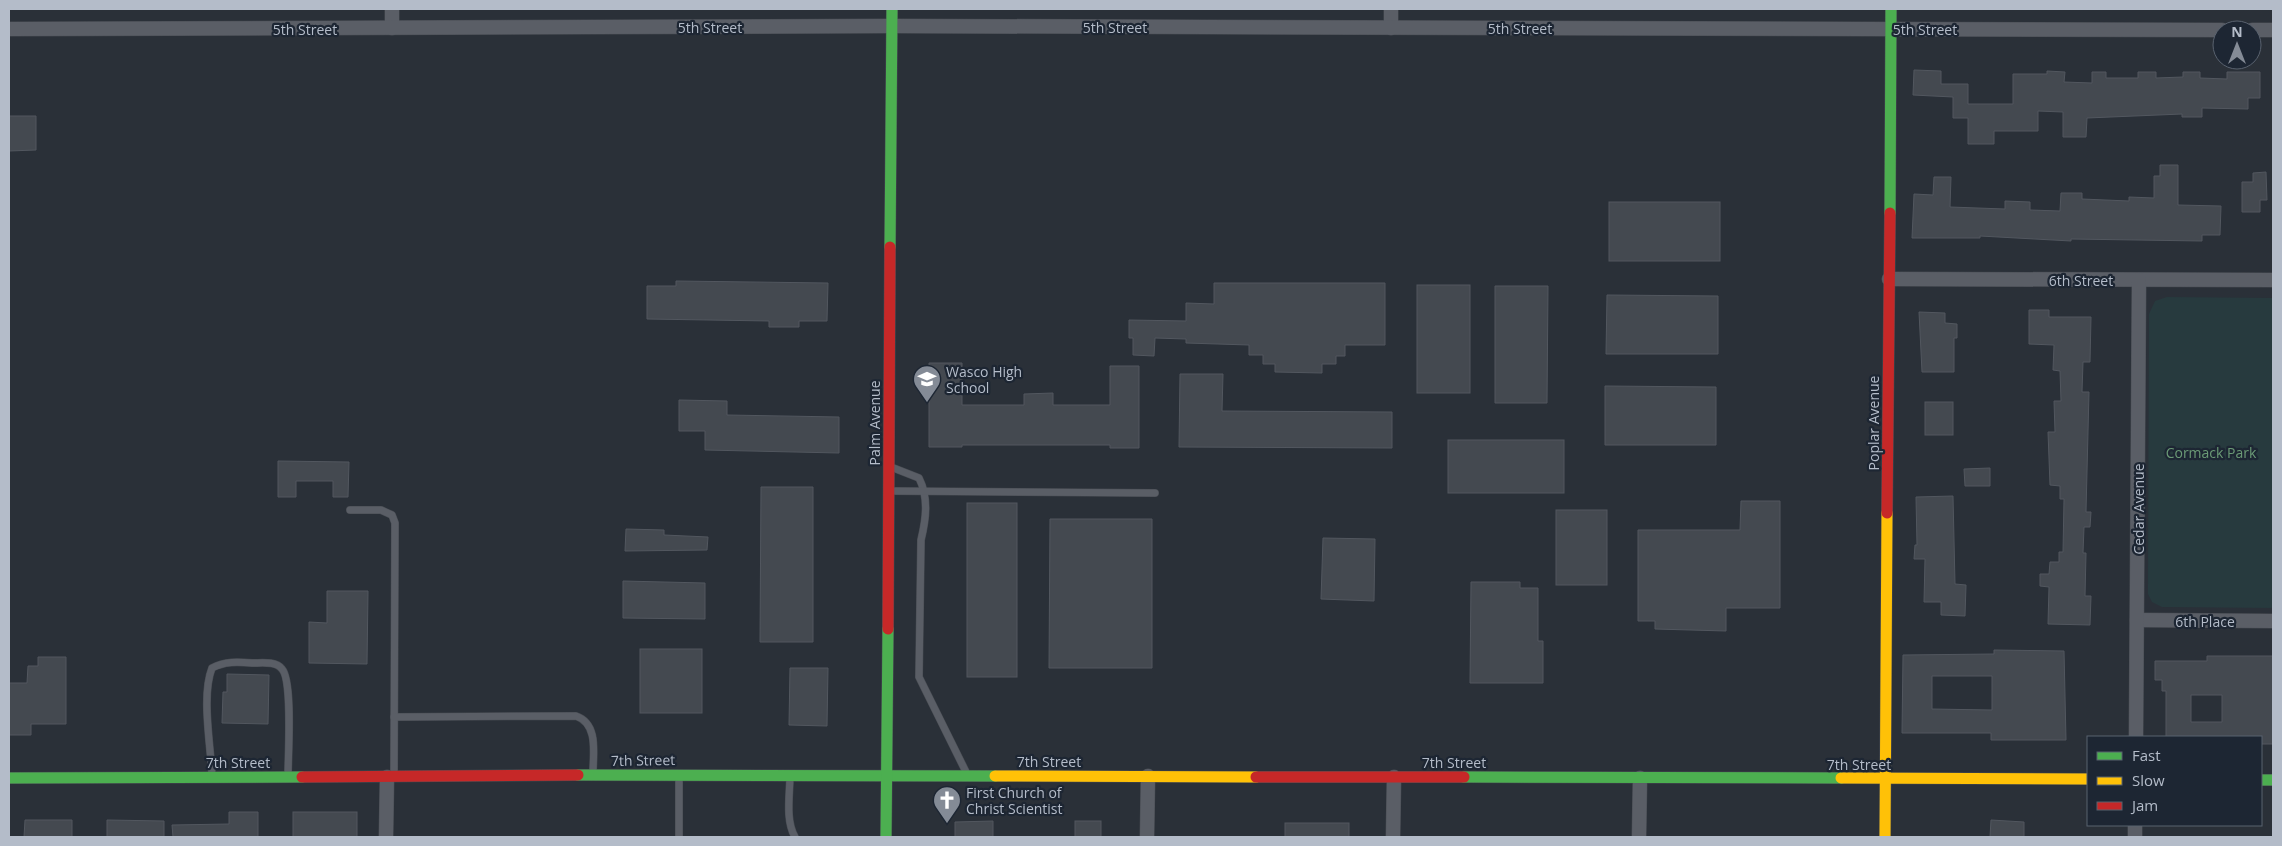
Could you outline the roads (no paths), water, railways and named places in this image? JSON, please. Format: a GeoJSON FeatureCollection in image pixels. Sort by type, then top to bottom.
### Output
{"type":"FeatureCollection","features":[{"type":"Feature","properties":{"kind":"street"},"geometry":{"type":"LineString","coordinates":[[392,9],[392,28]]}},
{"type":"Feature","properties":{"kind":"street","name":"Palm Avenue"},"geometry":{"type":"LineString","coordinates":[[886,837],[892,9]]}},
{"type":"Feature","properties":{"kind":"street"},"geometry":{"type":"LineString","coordinates":[[1391,9],[1391,28]]}},
{"type":"Feature","properties":{"kind":"street","name":"Poplar Avenue"},"geometry":{"type":"LineString","coordinates":[[1886,837],[1891,9]]}},
{"type":"Feature","properties":{"kind":"street","name":"5th Street"},"geometry":{"type":"LineString","coordinates":[[9,29],[892,26],[2212,30]]}},
{"type":"Feature","properties":{"kind":"street","name":"6th Street"},"geometry":{"type":"LineString","coordinates":[[1889,279],[2273,280]]}},
{"type":"Feature","properties":{"kind":"street","name":"Cedar Avenue"},"geometry":{"type":"LineString","coordinates":[[2136,736],[2139,280]]}},
{"type":"Feature","properties":{"kind":"street","name":"6th Place"},"geometry":{"type":"LineString","coordinates":[[2137,620],[2273,621]]}},
{"type":"Feature","properties":{"kind":"street","name":"7th Street"},"geometry":{"type":"LineString","coordinates":[[9,778],[790,775],[2087,779]]}},
{"type":"Feature","properties":{"kind":"street"},"geometry":{"type":"LineString","coordinates":[[1147,837],[1148,776]]}},
{"type":"Feature","properties":{"kind":"street"},"geometry":{"type":"LineString","coordinates":[[386,837],[390,777]]}},
{"type":"Feature","properties":{"kind":"street"},"geometry":{"type":"LineString","coordinates":[[1393,837],[1394,777]]}},
{"type":"Feature","properties":{"kind":"street"},"geometry":{"type":"LineString","coordinates":[[1639,837],[1640,778]]}},
{"type":"Feature","properties":{"kind":"lane"},"geometry":{"type":"LineString","coordinates":[[889,466],[919,478],[925,491],[925,520],[921,540],[919,677],[968,776]]}},
{"type":"Feature","properties":{"kind":"lane"},"geometry":{"type":"LineString","coordinates":[[888,491],[1155,493]]}},
{"type":"Feature","properties":{"kind":"lane"},"geometry":{"type":"LineString","coordinates":[[350,510],[381,510],[392,515],[395,523],[394,717],[390,777]]}},
{"type":"Feature","properties":{"kind":"lane"},"geometry":{"type":"LineString","coordinates":[[212,777],[207,704],[209,676],[212,668],[221,663],[232,662],[276,664],[283,669],[287,679],[288,694],[288,777]]}},
{"type":"Feature","properties":{"kind":"lane"},"geometry":{"type":"LineString","coordinates":[[394,717],[576,716],[588,723],[592,732],[593,776]]}},
{"type":"Feature","properties":{"kind":"lane"},"geometry":{"type":"LineString","coordinates":[[679,775],[679,837]]}},
{"type":"Feature","properties":{"kind":"lane"},"geometry":{"type":"LineString","coordinates":[[790,775],[790,817],[791,830],[794,837]]}},
{"type":"Feature","properties":{"kind":"place","name":"Wasco High School"},"geometry":{"type":"Point","coordinates":[927,403]}},
{"type":"Feature","properties":{"kind":"place","name":"First Church of Christ Scientist"},"geometry":{"type":"Point","coordinates":[947,824]}},
{"type":"Feature","properties":{"kind":"park label","name":"Cormack Park"},"geometry":{"type":"Point","coordinates":[2211,452]}}]}
